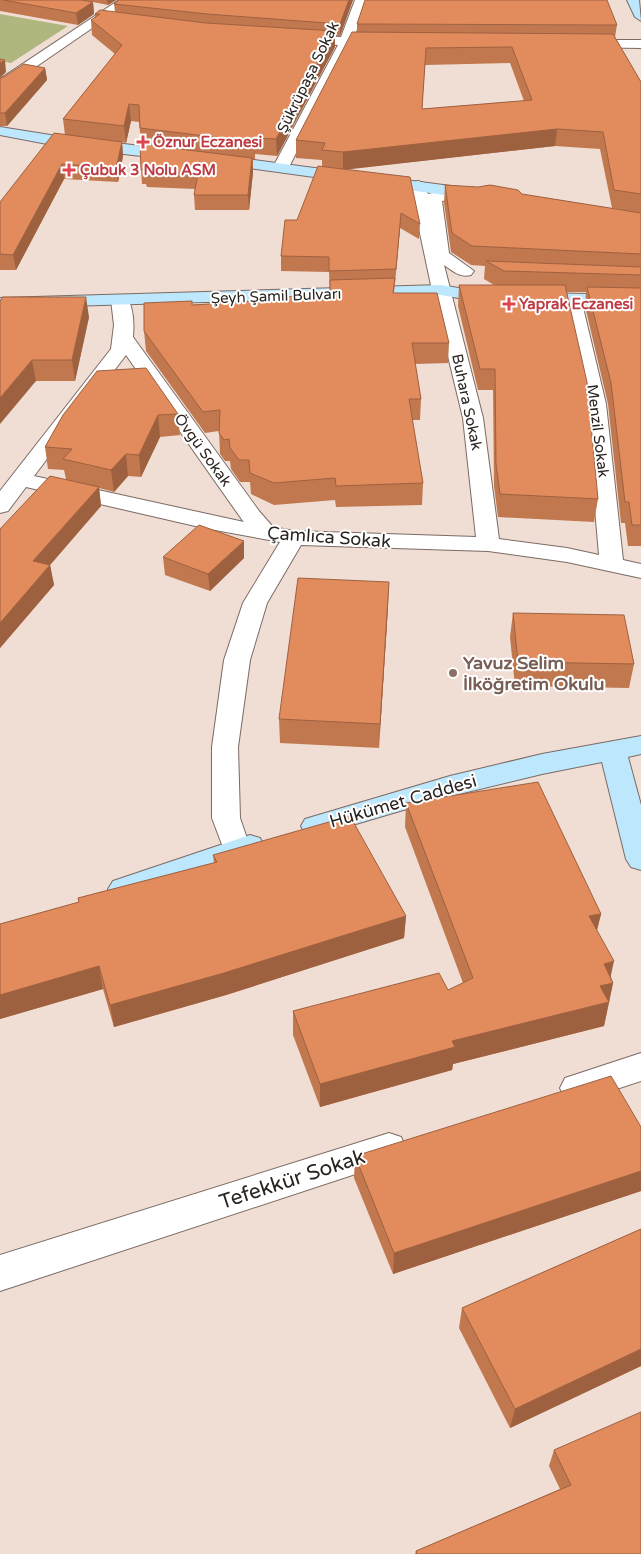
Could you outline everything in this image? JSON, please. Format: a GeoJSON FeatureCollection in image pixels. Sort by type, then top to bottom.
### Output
{"type":"FeatureCollection","features":[{"type":"Feature","properties":{"kind":"main road"},"geometry":{"type":"LineString","coordinates":[[633,0],[641,17]]}},
{"type":"Feature","properties":{"kind":"main road"},"geometry":{"type":"LineString","coordinates":[[0,131],[63,142],[197,157],[418,186],[497,200]]}},
{"type":"Feature","properties":{"kind":"main road"},"geometry":{"type":"LineString","coordinates":[[440,290],[462,285],[490,283],[641,284]]}},
{"type":"Feature","properties":{"kind":"main road","name":"Şeyh Şamil Bulvarı"},"geometry":{"type":"LineString","coordinates":[[0,303],[440,290],[482,297],[641,300]]}},
{"type":"Feature","properties":{"kind":"main road","name":"Hükümet Caddesi"},"geometry":{"type":"LineString","coordinates":[[100,897],[237,850],[450,786],[542,764],[641,745]]}},
{"type":"Feature","properties":{"kind":"main road"},"geometry":{"type":"LineString","coordinates":[[613,751],[641,859]]}},
{"type":"Feature","properties":{"kind":"street"},"geometry":{"type":"LineString","coordinates":[[0,84],[97,19],[113,16],[127,0]]}},
{"type":"Feature","properties":{"kind":"street","name":"Şükrüpaşa Sokak"},"geometry":{"type":"LineString","coordinates":[[280,168],[346,42],[361,0]]}},
{"type":"Feature","properties":{"kind":"street"},"geometry":{"type":"LineString","coordinates":[[89,7],[113,16]]}},
{"type":"Feature","properties":{"kind":"street"},"geometry":{"type":"LineString","coordinates":[[282,38],[395,43]]}},
{"type":"Feature","properties":{"kind":"street"},"geometry":{"type":"LineString","coordinates":[[572,44],[641,44]]}},
{"type":"Feature","properties":{"kind":"street"},"geometry":{"type":"LineString","coordinates":[[8,65],[24,68]]}},
{"type":"Feature","properties":{"kind":"street","name":"Buhara Sokak"},"geometry":{"type":"LineString","coordinates":[[418,186],[440,290],[473,418],[488,544]]}},
{"type":"Feature","properties":{"kind":"street"},"geometry":{"type":"LineString","coordinates":[[466,271],[441,255],[433,198],[450,194],[497,200]]}},
{"type":"Feature","properties":{"kind":"street"},"geometry":{"type":"LineString","coordinates":[[436,270],[485,272]]}},
{"type":"Feature","properties":{"kind":"street","name":"Menzil Sokak"},"geometry":{"type":"LineString","coordinates":[[572,299],[596,404],[612,565]]}},
{"type":"Feature","properties":{"kind":"street"},"geometry":{"type":"LineString","coordinates":[[0,506],[114,359],[124,339],[125,323],[120,300]]}},
{"type":"Feature","properties":{"kind":"street","name":"Övgü Sokak"},"geometry":{"type":"LineString","coordinates":[[124,339],[250,516],[267,534]]}},
{"type":"Feature","properties":{"kind":"street","name":"Çamlıca Sokak"},"geometry":{"type":"LineString","coordinates":[[20,479],[267,534],[294,538],[488,544],[567,555],[641,571]]}},
{"type":"Feature","properties":{"kind":"street"},"geometry":{"type":"LineString","coordinates":[[237,850],[226,818],[225,747],[237,660],[255,603],[294,538]]}},
{"type":"Feature","properties":{"kind":"street"},"geometry":{"type":"LineString","coordinates":[[547,1098],[641,1067]]}},
{"type":"Feature","properties":{"kind":"street","name":"Tefekkür Sokak"},"geometry":{"type":"LineString","coordinates":[[0,1273],[415,1140]]}},
{"type":"Feature","properties":{"kind":"green space"},"geometry":{"type":"Polygon","coordinates":[[[0,14],[68,26],[11,63],[0,61],[0,14]]]}},
{"type":"Feature","properties":{"kind":"building"},"geometry":{"type":"Polygon","coordinates":[[[3,0],[81,0],[93,2],[76,13],[3,0]]]}},
{"type":"Feature","properties":{"kind":"building"},"geometry":{"type":"Polygon","coordinates":[[[119,0],[349,0],[340,24],[207,14],[114,4],[119,0]]]}},
{"type":"Feature","properties":{"kind":"building"},"geometry":{"type":"Polygon","coordinates":[[[365,0],[607,0],[617,25],[357,24],[365,0]]]}},
{"type":"Feature","properties":{"kind":"building"},"geometry":{"type":"Polygon","coordinates":[[[100,10],[206,23],[335,31],[276,139],[255,138],[254,142],[140,128],[139,105],[129,104],[124,126],[63,119],[122,45],[91,20],[100,14],[95,14],[100,10]]]}},
{"type":"Feature","properties":{"kind":"building"},"geometry":{"type":"Polygon","coordinates":[[[352,32],[613,34],[641,82],[641,194],[614,190],[603,132],[557,129],[343,152],[322,150],[325,143],[296,140],[352,32]],[[512,47],[426,48],[422,109],[532,100],[512,47]]]}},
{"type":"Feature","properties":{"kind":"building"},"geometry":{"type":"Polygon","coordinates":[[[24,64],[45,68],[5,113],[0,113],[0,78],[24,64]]]}},
{"type":"Feature","properties":{"kind":"building"},"geometry":{"type":"Polygon","coordinates":[[[54,133],[122,142],[116,168],[62,164],[13,255],[0,254],[0,202],[54,133]]]}},
{"type":"Feature","properties":{"kind":"building"},"geometry":{"type":"Polygon","coordinates":[[[140,144],[252,158],[248,195],[194,195],[198,174],[145,172],[147,170],[141,169],[140,144]]]}},
{"type":"Feature","properties":{"kind":"building"},"geometry":{"type":"Polygon","coordinates":[[[318,166],[410,177],[420,224],[401,213],[396,269],[329,271],[329,257],[281,256],[285,220],[297,220],[318,166]]]}},
{"type":"Feature","properties":{"kind":"building"},"geometry":{"type":"Polygon","coordinates":[[[445,185],[478,187],[490,185],[518,190],[522,194],[641,213],[641,254],[472,246],[452,233],[445,185]]]}},
{"type":"Feature","properties":{"kind":"building"},"geometry":{"type":"Polygon","coordinates":[[[486,261],[641,267],[641,275],[504,271],[486,261]]]}},
{"type":"Feature","properties":{"kind":"building"},"geometry":{"type":"Polygon","coordinates":[[[395,278],[393,293],[437,293],[449,343],[412,343],[421,399],[409,399],[423,483],[336,486],[335,478],[274,483],[250,473],[249,460],[239,460],[230,448],[229,439],[224,440],[219,433],[220,410],[203,412],[144,331],[144,303],[192,301],[192,305],[275,300],[276,297],[330,295],[330,280],[395,278]]]}},
{"type":"Feature","properties":{"kind":"building"},"geometry":{"type":"Polygon","coordinates":[[[459,285],[565,285],[587,382],[598,499],[500,494],[496,464],[495,369],[480,369],[459,285]]]}},
{"type":"Feature","properties":{"kind":"building"},"geometry":{"type":"Polygon","coordinates":[[[587,287],[641,288],[641,525],[632,525],[629,502],[625,502],[611,383],[587,287]]]}},
{"type":"Feature","properties":{"kind":"building"},"geometry":{"type":"Polygon","coordinates":[[[2,297],[86,297],[72,360],[32,360],[0,398],[0,302],[2,297]]]}},
{"type":"Feature","properties":{"kind":"building"},"geometry":{"type":"Polygon","coordinates":[[[146,368],[178,414],[158,415],[139,455],[126,454],[111,470],[63,459],[72,449],[45,447],[63,415],[97,371],[146,368]]]}},
{"type":"Feature","properties":{"kind":"building"},"geometry":{"type":"Polygon","coordinates":[[[50,476],[99,487],[33,561],[50,565],[0,623],[0,529],[50,476]]]}},
{"type":"Feature","properties":{"kind":"building"},"geometry":{"type":"Polygon","coordinates":[[[199,525],[244,541],[208,574],[163,557],[199,525]]]}},
{"type":"Feature","properties":{"kind":"building"},"geometry":{"type":"Polygon","coordinates":[[[298,578],[389,582],[380,724],[279,719],[298,578]]]}},
{"type":"Feature","properties":{"kind":"building"},"geometry":{"type":"Polygon","coordinates":[[[513,613],[624,615],[634,664],[518,662],[513,613]]]}},
{"type":"Feature","properties":{"kind":"building"},"geometry":{"type":"Polygon","coordinates":[[[538,782],[601,914],[589,916],[614,961],[604,964],[613,983],[600,986],[609,1002],[452,1041],[455,1047],[320,1084],[293,1011],[439,973],[448,990],[473,978],[406,803],[538,782]]]}},
{"type":"Feature","properties":{"kind":"building"},"geometry":{"type":"Polygon","coordinates":[[[350,816],[406,916],[224,973],[110,1005],[99,966],[0,995],[0,924],[79,902],[78,898],[217,862],[213,855],[350,816]]]}},
{"type":"Feature","properties":{"kind":"building"},"geometry":{"type":"Polygon","coordinates":[[[611,1076],[641,1127],[641,1171],[394,1253],[355,1156],[611,1076]]]}},
{"type":"Feature","properties":{"kind":"building"},"geometry":{"type":"Polygon","coordinates":[[[641,1229],[641,1349],[515,1409],[462,1308],[641,1229]]]}},
{"type":"Feature","properties":{"kind":"building"},"geometry":{"type":"Polygon","coordinates":[[[641,1412],[641,1554],[417,1554],[416,1551],[571,1485],[554,1450],[641,1412]]]}},
{"type":"Feature","properties":{"kind":"place","name":"Öznur Eczanesi"},"geometry":{"type":"Point","coordinates":[143,142]}},
{"type":"Feature","properties":{"kind":"place","name":"Çubuk 3 Nolu ASM"},"geometry":{"type":"Point","coordinates":[69,170]}},
{"type":"Feature","properties":{"kind":"place","name":"Yaprak Eczanesi"},"geometry":{"type":"Point","coordinates":[509,304]}},
{"type":"Feature","properties":{"kind":"place","name":"Yavuz Selim İlköğretim Okulu"},"geometry":{"type":"Point","coordinates":[453,673]}}]}
